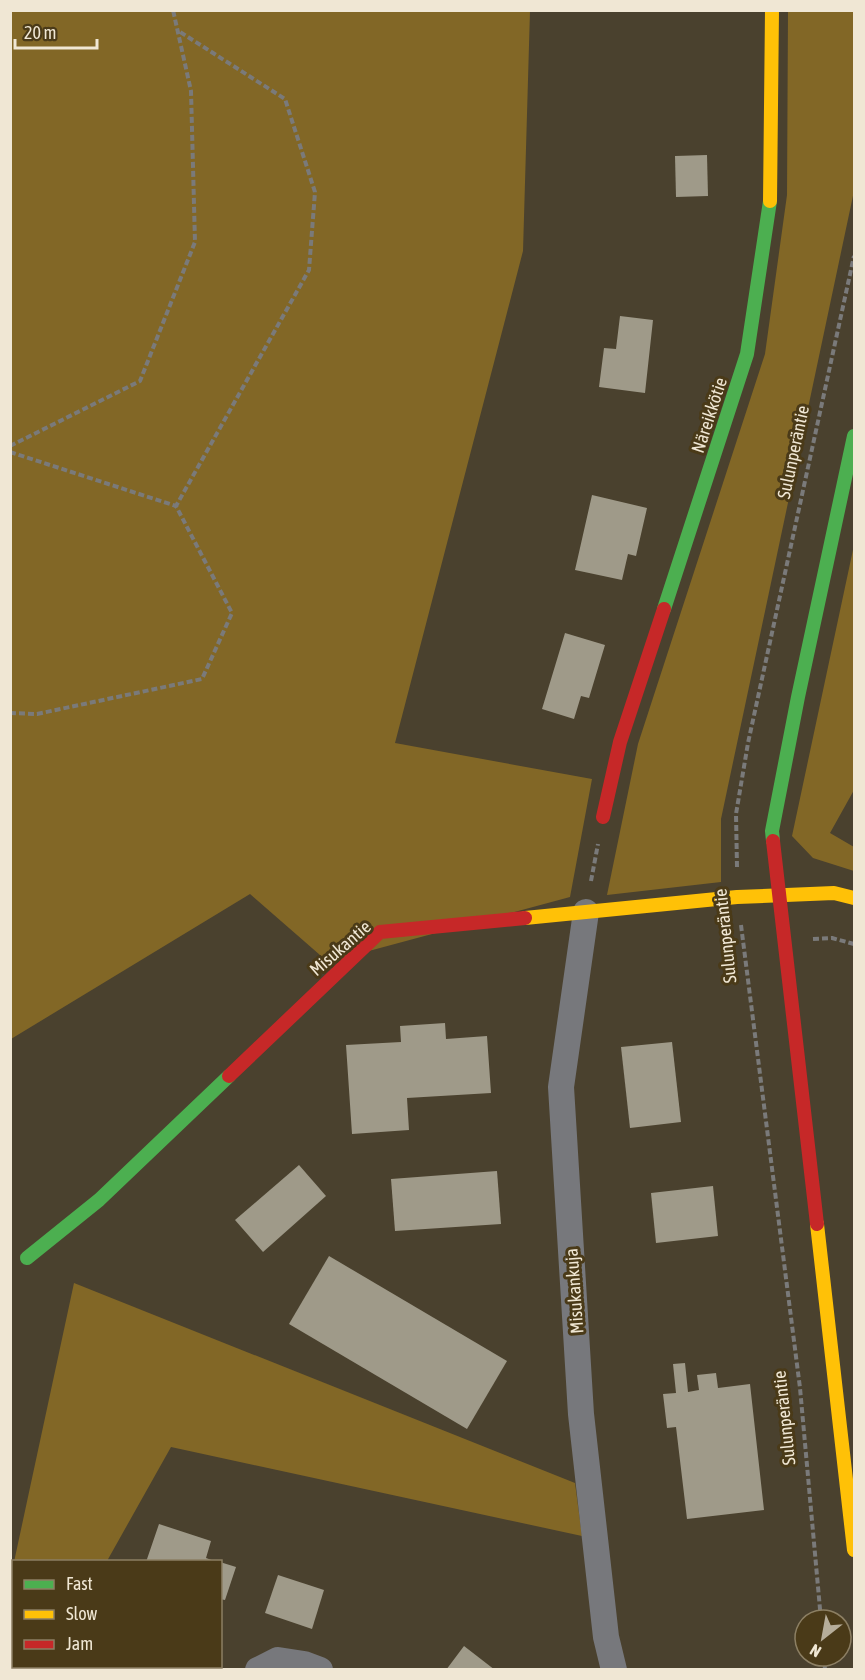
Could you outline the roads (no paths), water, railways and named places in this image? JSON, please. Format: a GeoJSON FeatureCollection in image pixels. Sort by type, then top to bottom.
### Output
{"type":"FeatureCollection","features":[{"type":"Feature","properties":{"kind":"street","name":"Näreikkötie"},"geometry":{"type":"LineString","coordinates":[[603,817],[621,742],[747,354],[771,196],[772,10]]}},
{"type":"Feature","properties":{"kind":"street"},"geometry":{"type":"LineString","coordinates":[[855,436],[771,831],[855,1550]]}},
{"type":"Feature","properties":{"kind":"street","name":"Misukantie"},"geometry":{"type":"LineString","coordinates":[[27,1258],[99,1200],[380,932],[737,897],[834,893],[855,898]]}},
{"type":"Feature","properties":{"kind":"street","name":"Misukankuja"},"geometry":{"type":"LineString","coordinates":[[586,912],[561,1087],[582,1414],[606,1637],[614,1670]]}},
{"type":"Feature","properties":{"kind":"street"},"geometry":{"type":"LineString","coordinates":[[258,1670],[278,1660],[304,1664],[320,1670]]}}]}
